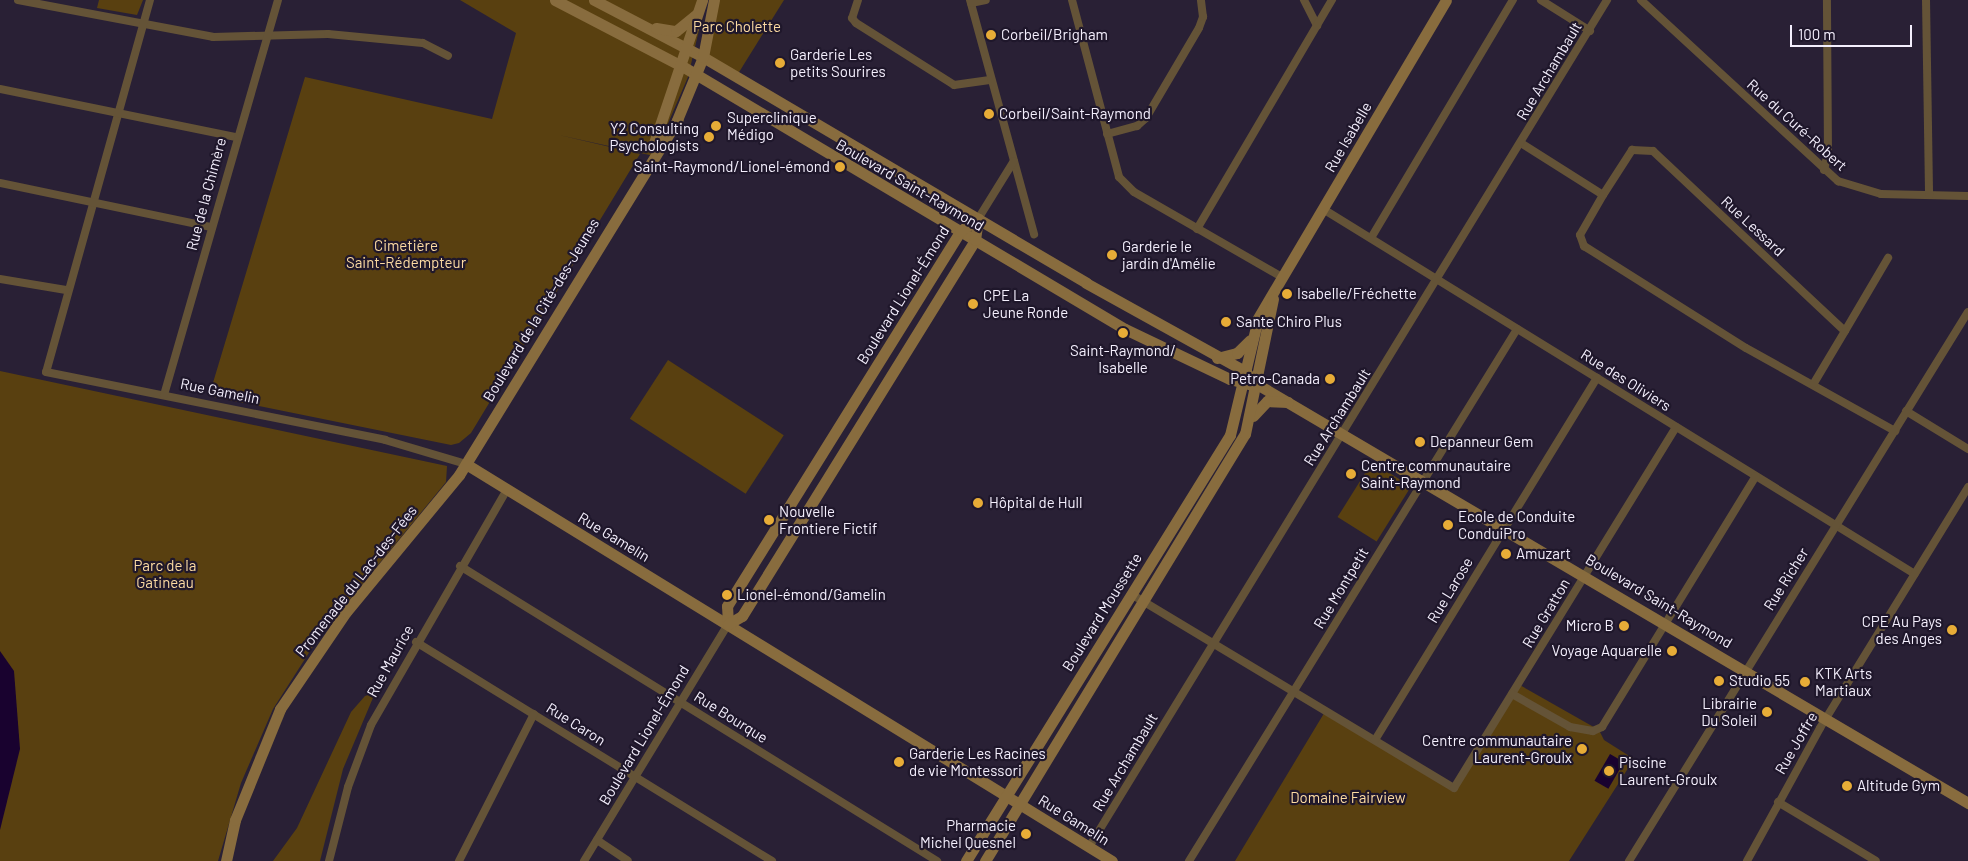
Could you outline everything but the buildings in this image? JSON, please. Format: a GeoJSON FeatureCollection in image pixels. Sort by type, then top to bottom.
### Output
{"type":"FeatureCollection","features":[{"type":"Feature","properties":{"kind":"street"},"geometry":{"type":"LineString","coordinates":[[18,0],[213,37],[328,34],[423,43],[448,56]]}},
{"type":"Feature","properties":{"kind":"street"},"geometry":{"type":"LineString","coordinates":[[0,279],[66,290],[150,0]]}},
{"type":"Feature","properties":{"kind":"street","name":"Rue de la Chimère"},"geometry":{"type":"LineString","coordinates":[[164,395],[236,137],[278,0]]}},
{"type":"Feature","properties":{"kind":"street","name":"Boulevard Saint-Raymond"},"geometry":{"type":"LineString","coordinates":[[555,0],[682,66],[1131,332],[1243,384],[1255,383]]}},
{"type":"Feature","properties":{"kind":"street","name":"Boulevard Saint-Raymond"},"geometry":{"type":"LineString","coordinates":[[594,0],[704,57],[1217,358],[1245,371],[1255,383],[1344,431],[1424,478],[1968,803]]}},
{"type":"Feature","properties":{"kind":"street","name":"Boulevard de la Cité-des-Jeunes"},"geometry":{"type":"LineString","coordinates":[[466,464],[642,172],[677,120],[704,57],[714,0]]}},
{"type":"Feature","properties":{"kind":"street"},"geometry":{"type":"LineString","coordinates":[[858,0],[852,18],[856,24],[954,85],[990,80]]}},
{"type":"Feature","properties":{"kind":"street"},"geometry":{"type":"LineString","coordinates":[[986,0],[971,1],[990,80],[1034,234]]}},
{"type":"Feature","properties":{"kind":"street"},"geometry":{"type":"LineString","coordinates":[[1072,0],[1107,134],[1123,183],[1197,229],[1282,277]]}},
{"type":"Feature","properties":{"kind":"street"},"geometry":{"type":"LineString","coordinates":[[1107,134],[1137,126],[1146,118],[1199,28],[1203,17],[1201,0]]}},
{"type":"Feature","properties":{"kind":"street"},"geometry":{"type":"LineString","coordinates":[[1304,0],[1317,26]]}},
{"type":"Feature","properties":{"kind":"street"},"geometry":{"type":"LineString","coordinates":[[1197,229],[1332,0]]}},
{"type":"Feature","properties":{"kind":"street","name":"Rue Isabelle"},"geometry":{"type":"LineString","coordinates":[[1245,371],[1250,340],[1276,288],[1446,0]]}},
{"type":"Feature","properties":{"kind":"street"},"geometry":{"type":"LineString","coordinates":[[1371,238],[1513,0]]}},
{"type":"Feature","properties":{"kind":"street"},"geometry":{"type":"LineString","coordinates":[[1541,0],[1590,30]]}},
{"type":"Feature","properties":{"kind":"street","name":"Rue Archambault"},"geometry":{"type":"LineString","coordinates":[[1089,847],[1608,0]]}},
{"type":"Feature","properties":{"kind":"street","name":"Rue du Curé-Robert"},"geometry":{"type":"LineString","coordinates":[[1641,0],[1838,181],[1881,194],[1968,196]]}},
{"type":"Feature","properties":{"kind":"street"},"geometry":{"type":"LineString","coordinates":[[1824,170],[1828,153],[1827,0]]}},
{"type":"Feature","properties":{"kind":"street"},"geometry":{"type":"LineString","coordinates":[[1926,0],[1929,195]]}},
{"type":"Feature","properties":{"kind":"street"},"geometry":{"type":"LineString","coordinates":[[640,23],[676,31],[700,6]]}},
{"type":"Feature","properties":{"kind":"street","name":"Boulevard de la Cité-des-Jeunes"},"geometry":{"type":"LineString","coordinates":[[642,172],[688,49],[700,6]]}},
{"type":"Feature","properties":{"kind":"street"},"geometry":{"type":"LineString","coordinates":[[0,89],[236,137]]}},
{"type":"Feature","properties":{"kind":"street"},"geometry":{"type":"LineString","coordinates":[[1521,143],[1603,195]]}},
{"type":"Feature","properties":{"kind":"street","name":"Rue Lessard"},"geometry":{"type":"LineString","coordinates":[[1846,331],[1654,152],[1632,150],[1580,235],[1584,246],[1746,348],[1814,383],[1894,431]]}},
{"type":"Feature","properties":{"kind":"street"},"geometry":{"type":"LineString","coordinates":[[978,219],[1014,161]]}},
{"type":"Feature","properties":{"kind":"street"},"geometry":{"type":"LineString","coordinates":[[0,183],[211,227]]}},
{"type":"Feature","properties":{"kind":"street","name":"Rue des Oliviers"},"geometry":{"type":"LineString","coordinates":[[1324,209],[1915,574]]}},
{"type":"Feature","properties":{"kind":"street","name":"Boulevard Lionel-Émond"},"geometry":{"type":"LineString","coordinates":[[728,624],[727,606],[960,231],[978,219]]}},
{"type":"Feature","properties":{"kind":"street","name":"Boulevard Lionel-Émond"},"geometry":{"type":"LineString","coordinates":[[584,861],[637,777],[728,624],[742,616],[975,240],[978,219]]}},
{"type":"Feature","properties":{"kind":"street"},"geometry":{"type":"LineString","coordinates":[[1814,383],[1888,258]]}},
{"type":"Feature","properties":{"kind":"street","name":"Rue Isabelle"},"geometry":{"type":"LineString","coordinates":[[1255,383],[1261,340],[1276,288]]}},
{"type":"Feature","properties":{"kind":"street","name":"Rue Gamelin"},"geometry":{"type":"LineString","coordinates":[[66,290],[46,372],[385,440],[466,464],[1112,861]]}},
{"type":"Feature","properties":{"kind":"street","name":"Rue Richer"},"geometry":{"type":"LineString","coordinates":[[1629,861],[1745,670],[1968,312]]}},
{"type":"Feature","properties":{"kind":"street","name":"Rue Montpetit"},"geometry":{"type":"LineString","coordinates":[[1189,861],[1517,329]]}},
{"type":"Feature","properties":{"kind":"street"},"geometry":{"type":"LineString","coordinates":[[1217,358],[1237,353],[1250,340]]}},
{"type":"Feature","properties":{"kind":"street","name":"Boulevard Moussette"},"geometry":{"type":"LineString","coordinates":[[966,861],[1230,435],[1245,371]]}},
{"type":"Feature","properties":{"kind":"street","name":"Rue Larose"},"geometry":{"type":"LineString","coordinates":[[1375,740],[1597,378]]}},
{"type":"Feature","properties":{"kind":"street","name":"Boulevard Moussette"},"geometry":{"type":"LineString","coordinates":[[985,861],[1251,422],[1255,383]]}},
{"type":"Feature","properties":{"kind":"street"},"geometry":{"type":"LineString","coordinates":[[1251,422],[1267,402],[1292,402]]}},
{"type":"Feature","properties":{"kind":"street"},"geometry":{"type":"LineString","coordinates":[[1906,410],[1968,449]]}},
{"type":"Feature","properties":{"kind":"street","name":"Rue Gratton"},"geometry":{"type":"LineString","coordinates":[[1375,740],[1454,788],[1676,427]]}},
{"type":"Feature","properties":{"kind":"street","name":"Promenade du Lac-des-Fées"},"geometry":{"type":"LineString","coordinates":[[226,861],[235,820],[280,709],[346,612],[466,464]]}},
{"type":"Feature","properties":{"kind":"street"},"geometry":{"type":"LineString","coordinates":[[1512,694],[1570,727],[1599,730],[1756,476]]}},
{"type":"Feature","properties":{"kind":"street","name":"Rue Joffre"},"geometry":{"type":"LineString","coordinates":[[1747,861],[1826,718],[1968,486]]}},
{"type":"Feature","properties":{"kind":"street","name":"Rue Maurice"},"geometry":{"type":"LineString","coordinates":[[330,861],[364,743],[416,642],[507,490]]}},
{"type":"Feature","properties":{"kind":"street","name":"Rue Bourque"},"geometry":{"type":"LineString","coordinates":[[460,566],[937,861]]}},
{"type":"Feature","properties":{"kind":"street"},"geometry":{"type":"LineString","coordinates":[[1131,594],[1375,740]]}},
{"type":"Feature","properties":{"kind":"street","name":"Rue Caron"},"geometry":{"type":"LineString","coordinates":[[416,642],[772,861]]}},
{"type":"Feature","properties":{"kind":"street"},"geometry":{"type":"LineString","coordinates":[[459,861],[534,714]]}},
{"type":"Feature","properties":{"kind":"street"},"geometry":{"type":"LineString","coordinates":[[1778,802],[1876,861]]}},
{"type":"Feature","properties":{"kind":"street"},"geometry":{"type":"LineString","coordinates":[[597,840],[628,861]]}},
{"type":"Feature","properties":{"kind":"green space"},"geometry":{"type":"Polygon","coordinates":[[[99,0],[143,0],[137,15],[97,8],[99,0]]]}},
{"type":"Feature","properties":{"kind":"green space","name":"Cimetière Saint-Rédempteur"},"geometry":{"type":"Polygon","coordinates":[[[460,0],[706,0],[688,77],[654,156],[559,135],[640,154],[471,433],[459,443],[451,445],[209,396],[305,77],[492,119],[516,33],[460,0]]]}},
{"type":"Feature","properties":{"kind":"green space","name":"Parc Cholette"},"geometry":{"type":"Polygon","coordinates":[[[714,0],[784,0],[736,77],[703,57],[714,0]]]}},
{"type":"Feature","properties":{"kind":"green space"},"geometry":{"type":"Polygon","coordinates":[[[668,360],[784,435],[746,494],[630,419],[668,360]]]}},
{"type":"Feature","properties":{"kind":"green space","name":"Parc de la Gatineau"},"geometry":{"type":"Polygon","coordinates":[[[0,371],[447,466],[446,482],[319,637],[273,709],[241,783],[218,861],[0,861],[0,371]]]}},
{"type":"Feature","properties":{"kind":"green space"},"geometry":{"type":"Polygon","coordinates":[[[1372,462],[1411,486],[1377,541],[1338,517],[1372,462]]]}},
{"type":"Feature","properties":{"kind":"green space","name":"Domaine Fairview"},"geometry":{"type":"Polygon","coordinates":[[[1518,684],[1599,730],[1604,740],[1634,759],[1569,861],[1235,861],[1326,710],[1454,788],[1518,684]]]}},
{"type":"Feature","properties":{"kind":"green space"},"geometry":{"type":"Polygon","coordinates":[[[375,693],[343,769],[320,861],[273,861],[297,828],[351,712],[365,696],[375,693]]]}},
{"type":"Feature","properties":{"kind":"shaded area"},"geometry":{"type":"Polygon","coordinates":[[[0,651],[14,671],[20,749],[0,830],[0,651]]]}},
{"type":"Feature","properties":{"kind":"shaded area","name":"Piscine Laurent-Groulx"},"geometry":{"type":"Polygon","coordinates":[[[1610,754],[1624,762],[1608,789],[1594,781],[1610,754]]]}},
{"type":"Feature","properties":{"kind":"place","name":"Corbeil/Brigham"},"geometry":{"type":"Point","coordinates":[991,35]}},
{"type":"Feature","properties":{"kind":"place","name":"Garderie Les petits Sourires"},"geometry":{"type":"Point","coordinates":[780,63]}},
{"type":"Feature","properties":{"kind":"place","name":"Corbeil/Saint-Raymond"},"geometry":{"type":"Point","coordinates":[989,114]}},
{"type":"Feature","properties":{"kind":"place","name":"Superclinique Médigo"},"geometry":{"type":"Point","coordinates":[716,126]}},
{"type":"Feature","properties":{"kind":"place","name":"Y2 Consulting Psychologists"},"geometry":{"type":"Point","coordinates":[709,137]}},
{"type":"Feature","properties":{"kind":"place","name":"Saint-Raymond/Lionel-émond"},"geometry":{"type":"Point","coordinates":[840,167]}},
{"type":"Feature","properties":{"kind":"place","name":"Garderie le jardin d'Amélie"},"geometry":{"type":"Point","coordinates":[1112,255]}},
{"type":"Feature","properties":{"kind":"place","name":"Isabelle/Fréchette"},"geometry":{"type":"Point","coordinates":[1287,294]}},
{"type":"Feature","properties":{"kind":"place","name":"CPE La Jeune Ronde"},"geometry":{"type":"Point","coordinates":[973,304]}},
{"type":"Feature","properties":{"kind":"place","name":"Sante Chiro Plus"},"geometry":{"type":"Point","coordinates":[1226,322]}},
{"type":"Feature","properties":{"kind":"place","name":"Saint-Raymond/ Isabelle"},"geometry":{"type":"Point","coordinates":[1123,333]}},
{"type":"Feature","properties":{"kind":"place","name":"Petro-Canada"},"geometry":{"type":"Point","coordinates":[1330,379]}},
{"type":"Feature","properties":{"kind":"place","name":"Depanneur Gem"},"geometry":{"type":"Point","coordinates":[1420,442]}},
{"type":"Feature","properties":{"kind":"place","name":"Centre communautaire Saint-Raymond"},"geometry":{"type":"Point","coordinates":[1351,474]}},
{"type":"Feature","properties":{"kind":"place","name":"Hôpital de Hull"},"geometry":{"type":"Point","coordinates":[978,503]}},
{"type":"Feature","properties":{"kind":"place","name":"Nouvelle Frontiere Fictif"},"geometry":{"type":"Point","coordinates":[769,520]}},
{"type":"Feature","properties":{"kind":"place","name":"Ecole de Conduite ConduiPro"},"geometry":{"type":"Point","coordinates":[1448,525]}},
{"type":"Feature","properties":{"kind":"place","name":"Amuzart"},"geometry":{"type":"Point","coordinates":[1506,554]}},
{"type":"Feature","properties":{"kind":"place","name":"Lionel-émond/Gamelin"},"geometry":{"type":"Point","coordinates":[727,595]}},
{"type":"Feature","properties":{"kind":"place","name":"Micro B"},"geometry":{"type":"Point","coordinates":[1624,626]}},
{"type":"Feature","properties":{"kind":"place","name":"CPE Au Pays des Anges"},"geometry":{"type":"Point","coordinates":[1952,630]}},
{"type":"Feature","properties":{"kind":"place","name":"Voyage Aquarelle"},"geometry":{"type":"Point","coordinates":[1672,651]}},
{"type":"Feature","properties":{"kind":"place","name":"Studio 55"},"geometry":{"type":"Point","coordinates":[1719,681]}},
{"type":"Feature","properties":{"kind":"place","name":"KTK Arts Martiaux"},"geometry":{"type":"Point","coordinates":[1805,682]}},
{"type":"Feature","properties":{"kind":"place","name":"Librairie Du Soleil"},"geometry":{"type":"Point","coordinates":[1767,712]}},
{"type":"Feature","properties":{"kind":"place","name":"Centre communautaire Laurent-Groulx"},"geometry":{"type":"Point","coordinates":[1582,749]}},
{"type":"Feature","properties":{"kind":"place","name":"Garderie Les Racines de vie Montessori"},"geometry":{"type":"Point","coordinates":[899,762]}},
{"type":"Feature","properties":{"kind":"place","name":"Piscine Laurent-Groulx"},"geometry":{"type":"Point","coordinates":[1609,771]}},
{"type":"Feature","properties":{"kind":"place","name":"Altitude Gym"},"geometry":{"type":"Point","coordinates":[1847,786]}},
{"type":"Feature","properties":{"kind":"place","name":"Pharmacie Michel Quesnel"},"geometry":{"type":"Point","coordinates":[1026,834]}}]}
